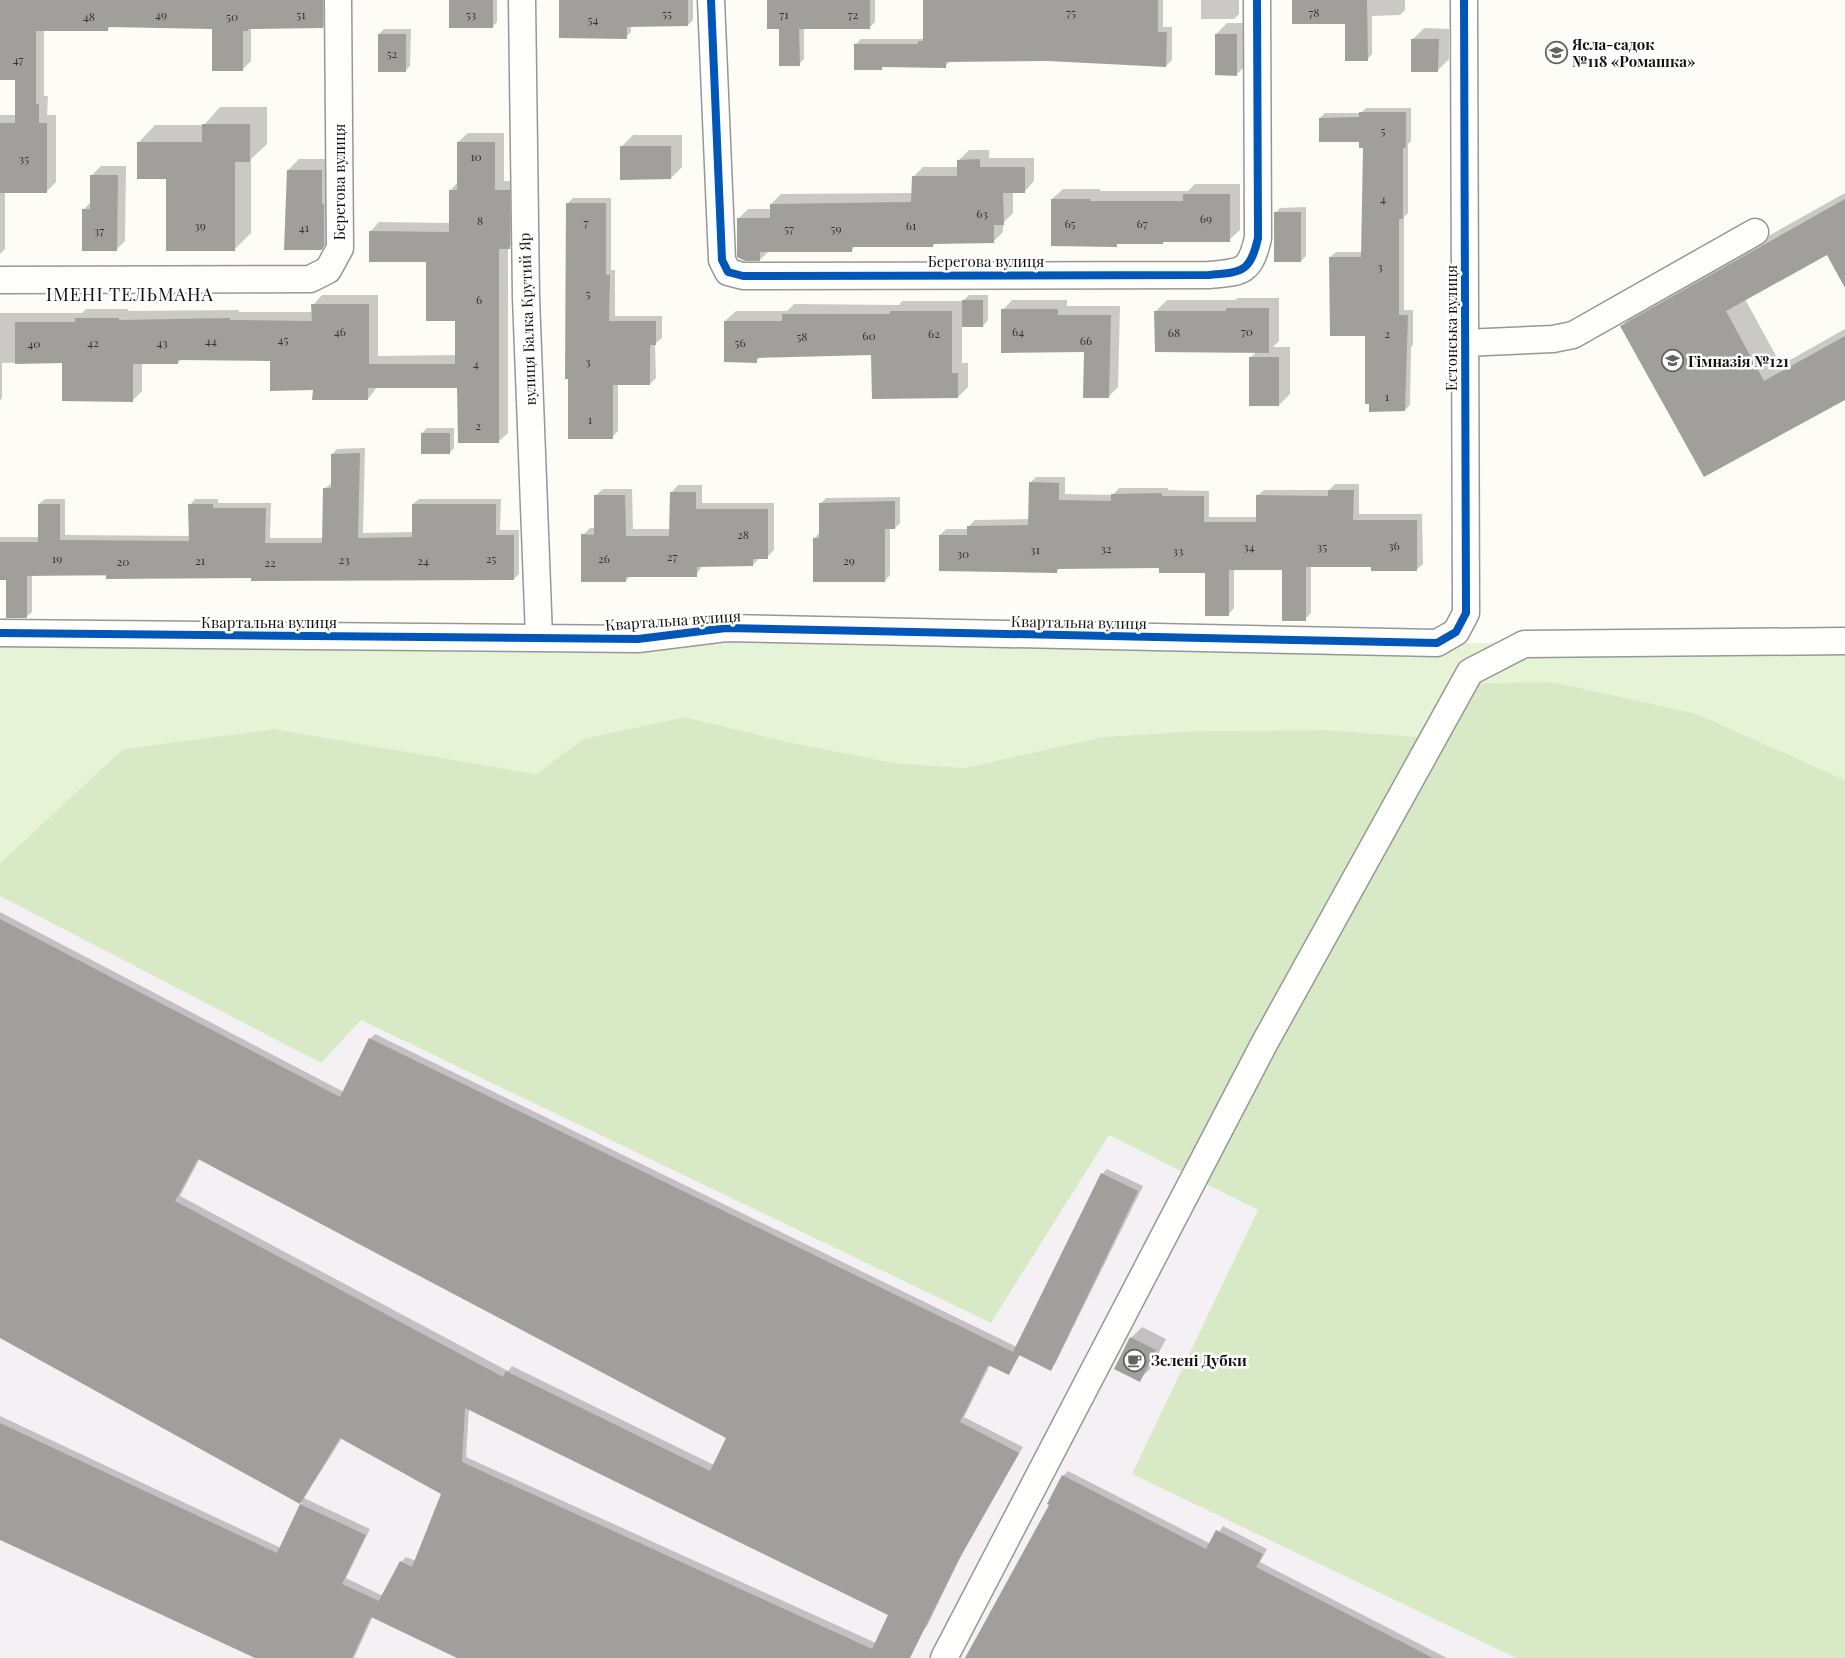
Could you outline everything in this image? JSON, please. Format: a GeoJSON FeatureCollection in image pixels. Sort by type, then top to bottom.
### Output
{"type":"FeatureCollection","features":[{"type":"Feature","properties":{"kind":"street","name":"Берегова вулиця"},"geometry":{"type":"LineString","coordinates":[[0,280],[310,279],[328,270],[340,248],[338,0]]}},
{"type":"Feature","properties":{"kind":"street","name":"вулиця Балка Крутий Яр"},"geometry":{"type":"LineString","coordinates":[[522,0],[526,297],[539,637]]}},
{"type":"Feature","properties":{"kind":"street","name":"Берегова вулиця"},"geometry":{"type":"LineString","coordinates":[[711,0],[722,260],[728,272],[743,276],[763,276],[1209,275],[1238,272],[1253,259],[1258,238],[1257,0]]}},
{"type":"Feature","properties":{"kind":"street","name":"Естонська вулиця"},"geometry":{"type":"LineString","coordinates":[[1438,643],[1456,632],[1466,613],[1464,0]]}},
{"type":"Feature","properties":{"kind":"street"},"geometry":{"type":"LineString","coordinates":[[1464,343],[1553,340],[1572,335],[1755,232]]}},
{"type":"Feature","properties":{"kind":"street","name":"Квартальна вулиця"},"geometry":{"type":"LineString","coordinates":[[0,634],[638,639],[726,628],[1438,643]]}},
{"type":"Feature","properties":{"kind":"street"},"geometry":{"type":"LineString","coordinates":[[944,1658],[1264,1044],[1470,672],[1524,644],[1845,641]]}},
{"type":"Feature","properties":{"kind":"shaded area"},"geometry":{"type":"Polygon","coordinates":[[[0,896],[321,1063],[361,1020],[991,1323],[1109,1135],[1258,1210],[1133,1474],[1516,1658],[0,1658],[0,896]]]}},
{"type":"Feature","properties":{"kind":"green space"},"geometry":{"type":"Polygon","coordinates":[[[726,628],[1524,644],[1845,641],[1845,780],[1697,714],[1434,738],[1325,730],[1197,731],[1102,737],[964,768],[895,763],[783,741],[685,717],[583,739],[536,774],[274,729],[123,749],[0,863],[0,633],[726,628]]]}},
{"type":"Feature","properties":{"kind":"green space"},"geometry":{"type":"Polygon","coordinates":[[[1552,682],[1697,714],[1845,780],[1845,1658],[1516,1658],[1132,1474],[1258,1210],[1109,1135],[991,1323],[361,1020],[321,1063],[0,896],[0,863],[123,749],[274,729],[536,774],[583,739],[685,717],[783,741],[895,763],[964,768],[1102,737],[1197,731],[1325,730],[1434,738],[1464,684],[1552,682]]]}},
{"type":"Feature","properties":{"kind":"building"},"geometry":{"type":"Polygon","coordinates":[[[0,0],[323,0],[323,28],[248,29],[248,31],[243,31],[243,71],[212,71],[212,29],[108,27],[108,31],[36,31],[36,104],[39,104],[39,123],[47,123],[47,193],[0,193],[0,123],[15,123],[15,80],[0,80],[0,0]]]}},
{"type":"Feature","properties":{"kind":"building"},"geometry":{"type":"Polygon","coordinates":[[[449,0],[493,0],[493,28],[449,28],[449,0]]]}},
{"type":"Feature","properties":{"kind":"building"},"geometry":{"type":"Polygon","coordinates":[[[559,0],[688,0],[688,26],[627,27],[627,39],[559,38],[559,0]]]}},
{"type":"Feature","properties":{"kind":"building"},"geometry":{"type":"Polygon","coordinates":[[[767,0],[870,0],[870,29],[799,29],[800,66],[779,66],[779,29],[767,29],[767,0]]]}},
{"type":"Feature","properties":{"kind":"building"},"geometry":{"type":"Polygon","coordinates":[[[923,0],[1158,0],[1158,32],[1167,32],[1166,67],[1048,61],[946,62],[946,68],[882,67],[882,70],[854,70],[854,44],[918,44],[918,41],[923,41],[923,0]]]}},
{"type":"Feature","properties":{"kind":"building"},"geometry":{"type":"Polygon","coordinates":[[[1292,0],[1367,0],[1368,61],[1345,61],[1345,24],[1292,24],[1292,0]]]}},
{"type":"Feature","properties":{"kind":"building"},"geometry":{"type":"Polygon","coordinates":[[[378,34],[406,34],[406,72],[378,72],[378,34]]]}},
{"type":"Feature","properties":{"kind":"building"},"geometry":{"type":"Polygon","coordinates":[[[1215,34],[1237,34],[1237,76],[1215,75],[1215,34]]]}},
{"type":"Feature","properties":{"kind":"building"},"geometry":{"type":"Polygon","coordinates":[[[1411,39],[1439,39],[1438,72],[1411,72],[1411,39]]]}},
{"type":"Feature","properties":{"kind":"building"},"geometry":{"type":"Polygon","coordinates":[[[1359,112],[1406,112],[1406,148],[1403,148],[1403,219],[1399,219],[1399,315],[1408,315],[1405,411],[1369,412],[1369,404],[1365,404],[1365,336],[1330,336],[1329,257],[1361,257],[1363,148],[1359,148],[1359,142],[1319,142],[1319,118],[1359,117],[1359,112]]]}},
{"type":"Feature","properties":{"kind":"building"},"geometry":{"type":"Polygon","coordinates":[[[202,124],[250,124],[250,162],[235,162],[235,251],[166,251],[166,179],[137,179],[137,142],[202,142],[202,124]]]}},
{"type":"Feature","properties":{"kind":"building"},"geometry":{"type":"Polygon","coordinates":[[[457,142],[495,142],[495,190],[510,190],[510,249],[499,249],[499,443],[458,443],[457,388],[368,388],[368,400],[312,400],[313,390],[270,391],[270,361],[178,360],[178,364],[133,364],[133,402],[62,401],[62,363],[15,364],[15,322],[75,322],[75,318],[119,318],[119,320],[230,318],[230,320],[312,321],[311,304],[369,304],[369,364],[455,364],[455,321],[426,321],[426,262],[369,262],[369,231],[449,232],[449,190],[457,190],[457,142]]]}},
{"type":"Feature","properties":{"kind":"building"},"geometry":{"type":"Polygon","coordinates":[[[620,146],[671,146],[671,179],[620,180],[620,146]]]}},
{"type":"Feature","properties":{"kind":"building"},"geometry":{"type":"Polygon","coordinates":[[[980,159],[980,167],[1025,167],[1025,193],[1003,193],[1004,225],[994,225],[994,243],[933,244],[933,247],[852,247],[852,252],[760,252],[760,261],[745,261],[737,257],[737,218],[770,218],[770,204],[911,202],[912,176],[957,176],[957,160],[980,159]]]}},
{"type":"Feature","properties":{"kind":"building"},"geometry":{"type":"Polygon","coordinates":[[[287,170],[322,170],[324,246],[322,250],[284,250],[287,170]]]}},
{"type":"Feature","properties":{"kind":"building"},"geometry":{"type":"Polygon","coordinates":[[[90,175],[118,175],[117,251],[82,251],[82,209],[90,209],[90,175]]]}},
{"type":"Feature","properties":{"kind":"building"},"geometry":{"type":"Polygon","coordinates":[[[1183,194],[1230,194],[1230,242],[1117,244],[1117,247],[1051,246],[1051,199],[1183,201],[1183,194]]]}},
{"type":"Feature","properties":{"kind":"building"},"geometry":{"type":"Polygon","coordinates":[[[1845,199],[1845,288],[1827,255],[1726,311],[1764,381],[1845,336],[1845,400],[1704,477],[1620,326],[1845,199]]]}},
{"type":"Feature","properties":{"kind":"building"},"geometry":{"type":"Polygon","coordinates":[[[566,203],[606,203],[606,275],[610,275],[609,321],[656,321],[656,345],[650,345],[650,385],[613,385],[613,439],[568,439],[568,379],[565,379],[566,203]]]}},
{"type":"Feature","properties":{"kind":"building"},"geometry":{"type":"Polygon","coordinates":[[[1274,212],[1301,212],[1301,262],[1274,262],[1274,212]]]}},
{"type":"Feature","properties":{"kind":"building"},"geometry":{"type":"Polygon","coordinates":[[[962,300],[983,300],[983,327],[962,327],[962,300]]]}},
{"type":"Feature","properties":{"kind":"building"},"geometry":{"type":"Polygon","coordinates":[[[1226,308],[1269,308],[1269,353],[1155,352],[1154,311],[1226,311],[1226,308]]]}},
{"type":"Feature","properties":{"kind":"building"},"geometry":{"type":"Polygon","coordinates":[[[1001,309],[1058,309],[1058,315],[1111,315],[1109,398],[1083,398],[1084,352],[1001,353],[1001,309]]]}},
{"type":"Feature","properties":{"kind":"building"},"geometry":{"type":"Polygon","coordinates":[[[890,311],[952,311],[952,373],[958,373],[958,398],[872,399],[871,355],[757,358],[757,363],[724,362],[724,321],[782,321],[782,314],[890,314],[890,311]]]}},
{"type":"Feature","properties":{"kind":"building"},"geometry":{"type":"Polygon","coordinates":[[[1249,357],[1279,357],[1279,406],[1249,406],[1249,357]]]}},
{"type":"Feature","properties":{"kind":"building"},"geometry":{"type":"Polygon","coordinates":[[[421,433],[450,433],[450,454],[421,454],[421,433]]]}},
{"type":"Feature","properties":{"kind":"building"},"geometry":{"type":"Polygon","coordinates":[[[360,453],[358,538],[412,537],[412,504],[496,504],[496,535],[514,535],[514,580],[251,581],[251,578],[106,579],[106,575],[27,576],[27,618],[6,618],[6,580],[0,580],[0,542],[38,542],[38,504],[60,504],[60,540],[189,541],[188,504],[213,504],[213,508],[266,508],[265,543],[322,543],[323,488],[331,488],[331,454],[360,453]]]}},
{"type":"Feature","properties":{"kind":"building"},"geometry":{"type":"Polygon","coordinates":[[[1029,482],[1059,483],[1059,500],[1111,501],[1111,494],[1162,493],[1162,496],[1204,496],[1204,522],[1256,522],[1256,495],[1328,496],[1328,490],[1354,490],[1353,520],[1417,520],[1417,571],[1371,571],[1371,567],[1306,567],[1306,621],[1282,621],[1282,570],[1229,570],[1229,616],[1205,616],[1205,573],[1159,573],[1159,568],[1057,569],[1057,573],[939,571],[939,535],[967,535],[967,526],[1028,525],[1029,482]]]}},
{"type":"Feature","properties":{"kind":"building"},"geometry":{"type":"Polygon","coordinates":[[[670,492],[696,492],[696,509],[768,509],[768,559],[753,559],[753,566],[697,567],[697,577],[626,577],[626,582],[581,582],[581,534],[594,535],[594,495],[625,495],[626,536],[669,536],[670,492]]]}},
{"type":"Feature","properties":{"kind":"building"},"geometry":{"type":"Polygon","coordinates":[[[895,501],[895,529],[885,529],[885,582],[813,582],[813,538],[819,538],[819,503],[895,501]]]}},
{"type":"Feature","properties":{"kind":"building"},"geometry":{"type":"Polygon","coordinates":[[[0,919],[340,1097],[369,1038],[1013,1352],[1101,1173],[1138,1191],[1051,1371],[1019,1355],[1009,1375],[988,1365],[960,1422],[1019,1453],[958,1561],[910,1658],[457,1658],[371,1617],[352,1658],[255,1658],[0,1540],[0,1423],[277,1553],[300,1504],[0,1338],[0,919]],[[198,1159],[175,1201],[503,1377],[506,1371],[710,1471],[726,1438],[198,1159]],[[465,1408],[462,1462],[872,1649],[888,1615],[465,1408]],[[340,1438],[300,1504],[366,1535],[342,1584],[379,1601],[400,1561],[412,1567],[441,1494],[340,1438]]]}},
{"type":"Feature","properties":{"kind":"building","name":"Зелені Дубки"},"geometry":{"type":"Polygon","coordinates":[[[1130,1337],[1156,1350],[1140,1382],[1114,1369],[1130,1337]]]}},
{"type":"Feature","properties":{"kind":"building"},"geometry":{"type":"Polygon","coordinates":[[[1062,1475],[1206,1549],[1216,1530],[1263,1554],[1256,1567],[1433,1658],[965,1658],[1049,1505],[1047,1504],[1062,1475]]]}},
{"type":"Feature","properties":{"kind":"cycle path"},"geometry":{"type":"LineString","coordinates":[[711,0],[722,260],[728,272],[743,276],[1209,275],[1229,273],[1243,268],[1252,258],[1258,238],[1257,0]]}},
{"type":"Feature","properties":{"kind":"cycle path"},"geometry":{"type":"LineString","coordinates":[[0,633],[638,639],[726,628],[1437,643],[1456,632],[1466,613],[1464,0]]}},
{"type":"Feature","properties":{"kind":"place","name":"Ясла-садок №118 «Ромашка»"},"geometry":{"type":"Point","coordinates":[1556,53]}},
{"type":"Feature","properties":{"kind":"place","name":"Гімназія №121"},"geometry":{"type":"Point","coordinates":[1672,361]}},
{"type":"Feature","properties":{"kind":"place","name":"Зелені Дубки"},"geometry":{"type":"Point","coordinates":[1135,1360]}},
{"type":"Feature","properties":{"kind":"district","name":"ІМЕНІ ТЕЛЬМАНА"},"geometry":{"type":"Point","coordinates":[130,294]}}]}
